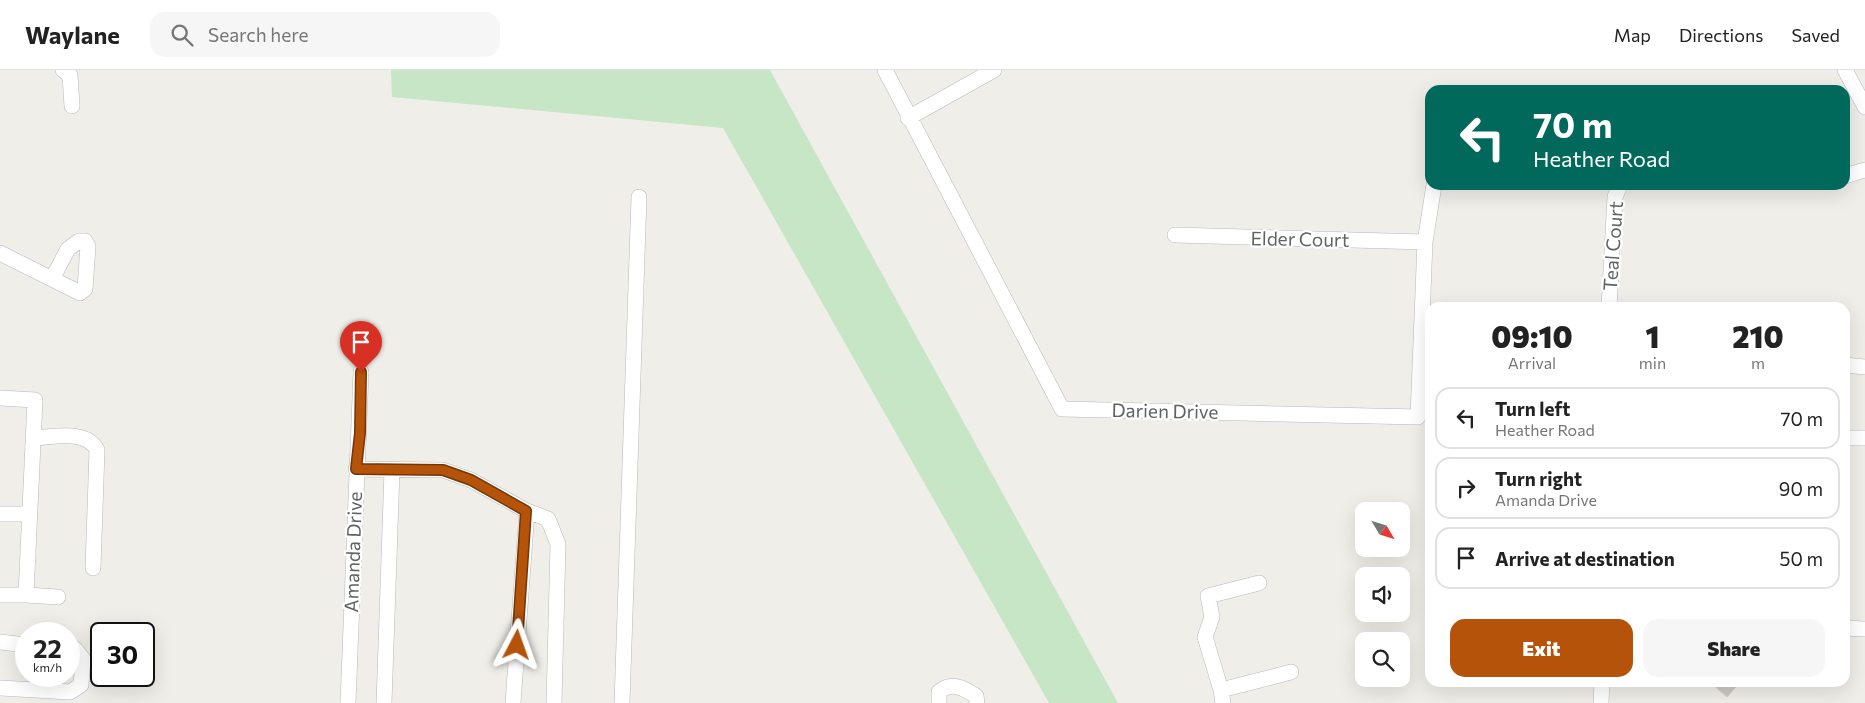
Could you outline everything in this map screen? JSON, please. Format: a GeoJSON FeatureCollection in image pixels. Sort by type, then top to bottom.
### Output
{"type":"FeatureCollection","features":[{"type":"Feature","properties":{"kind":"street"},"geometry":{"type":"LineString","coordinates":[[63,70],[70,75],[72,106]]}},
{"type":"Feature","properties":{"kind":"street","name":"Darien Drive"},"geometry":{"type":"LineString","coordinates":[[885,70],[908,118],[1062,409],[1418,417],[1425,242],[1433,190]]}},
{"type":"Feature","properties":{"kind":"street"},"geometry":{"type":"LineString","coordinates":[[908,118],[994,70]]}},
{"type":"Feature","properties":{"kind":"street"},"geometry":{"type":"LineString","coordinates":[[1845,70],[1865,107]]}},
{"type":"Feature","properties":{"kind":"street"},"geometry":{"type":"LineString","coordinates":[[1850,174],[1865,170]]}},
{"type":"Feature","properties":{"kind":"street","name":"Teal Court"},"geometry":{"type":"LineString","coordinates":[[1609,302],[1615,197],[1618,190]]}},
{"type":"Feature","properties":{"kind":"street"},"geometry":{"type":"LineString","coordinates":[[622,703],[639,196]]}},
{"type":"Feature","properties":{"kind":"street","name":"Elder Court"},"geometry":{"type":"LineString","coordinates":[[1175,235],[1425,242]]}},
{"type":"Feature","properties":{"kind":"street"},"geometry":{"type":"LineString","coordinates":[[0,253],[52,279]]}},
{"type":"Feature","properties":{"kind":"street"},"geometry":{"type":"LineString","coordinates":[[1850,366],[1865,367]]}},
{"type":"Feature","properties":{"kind":"street","name":"Amanda Drive"},"geometry":{"type":"LineString","coordinates":[[348,703],[361,372]]}},
{"type":"Feature","properties":{"kind":"street"},"geometry":{"type":"LineString","coordinates":[[0,398],[35,400],[26,595]]}},
{"type":"Feature","properties":{"kind":"street"},"geometry":{"type":"LineString","coordinates":[[34,438],[84,437],[93,443],[97,450],[93,568]]}},
{"type":"Feature","properties":{"kind":"street"},"geometry":{"type":"LineString","coordinates":[[1850,438],[1865,438]]}},
{"type":"Feature","properties":{"kind":"street"},"geometry":{"type":"LineString","coordinates":[[356,469],[443,470],[471,480],[526,511],[548,519],[558,544],[554,703]]}},
{"type":"Feature","properties":{"kind":"street","name":"Amanda Drive"},"geometry":{"type":"LineString","coordinates":[[384,703],[392,470]]}},
{"type":"Feature","properties":{"kind":"street"},"geometry":{"type":"LineString","coordinates":[[513,703],[526,511]]}},
{"type":"Feature","properties":{"kind":"street"},"geometry":{"type":"LineString","coordinates":[[0,514],[30,514]]}},
{"type":"Feature","properties":{"kind":"street"},"geometry":{"type":"LineString","coordinates":[[1259,584],[1208,596],[1212,617],[1205,637],[1222,696],[1291,672]]}},
{"type":"Feature","properties":{"kind":"street"},"geometry":{"type":"LineString","coordinates":[[0,595],[58,597]]}},
{"type":"Feature","properties":{"kind":"street"},"geometry":{"type":"LineString","coordinates":[[1850,628],[1865,629]]}},
{"type":"Feature","properties":{"kind":"street"},"geometry":{"type":"LineString","coordinates":[[0,642],[15,643]]}},
{"type":"Feature","properties":{"kind":"street"},"geometry":{"type":"LineString","coordinates":[[80,655],[83,659],[80,686]]}},
{"type":"Feature","properties":{"kind":"street"},"geometry":{"type":"LineString","coordinates":[[939,703],[939,692],[943,688],[953,686],[976,696],[977,703]]}},
{"type":"Feature","properties":{"kind":"street"},"geometry":{"type":"LineString","coordinates":[[0,688],[70,692],[78,687]]}},
{"type":"Feature","properties":{"kind":"street"},"geometry":{"type":"LineString","coordinates":[[1601,703],[1602,687]]}},
{"type":"Feature","properties":{"kind":"green space"},"geometry":{"type":"Polygon","coordinates":[[[391,70],[770,70],[1118,703],[1049,703],[723,128],[392,97],[391,70]]]}},
{"type":"Feature","properties":{"kind":"building"},"geometry":{"type":"Polygon","coordinates":[[[1716,687],[1736,687],[1727,697],[1716,687]]]}},
{"type":"Feature","properties":{"kind":"route"},"geometry":{"type":"LineString","coordinates":[[361,372],[360,433],[356,469],[443,470],[471,480],[526,511],[517,645]]}}]}
